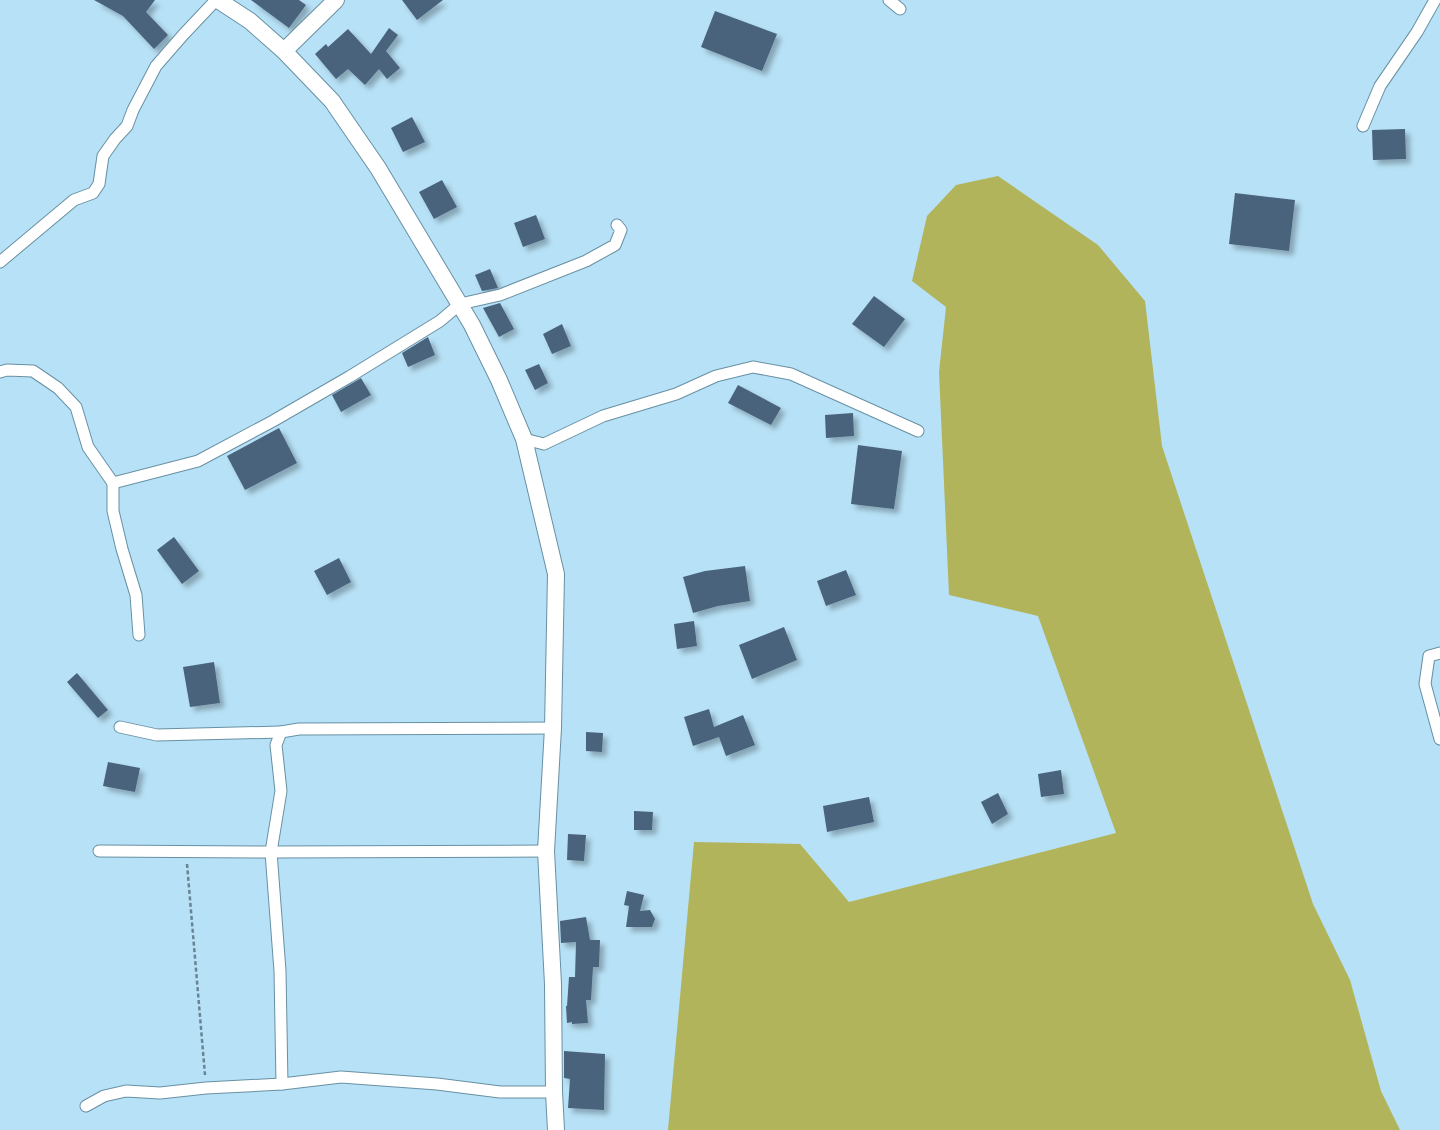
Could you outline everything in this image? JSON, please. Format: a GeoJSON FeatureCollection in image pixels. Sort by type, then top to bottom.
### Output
{"type":"FeatureCollection","features":[{"type":"Feature","properties":{"kind":"street"},"geometry":{"type":"LineString","coordinates":[[0,262],[74,200],[93,193],[99,184],[103,156],[127,126],[132,110],[156,66],[217,0],[250,21],[284,51],[332,102],[373,160],[460,304],[499,380],[524,438],[556,574],[553,728],[546,851],[554,984],[556,1130]]}},
{"type":"Feature","properties":{"kind":"street"},"geometry":{"type":"LineString","coordinates":[[284,51],[336,0]]}},
{"type":"Feature","properties":{"kind":"street"},"geometry":{"type":"LineString","coordinates":[[889,0],[900,9]]}},
{"type":"Feature","properties":{"kind":"street"},"geometry":{"type":"LineString","coordinates":[[1363,126],[1380,86],[1417,32],[1435,0]]}},
{"type":"Feature","properties":{"kind":"street"},"geometry":{"type":"LineString","coordinates":[[113,483],[198,461],[273,421],[349,377],[440,321],[460,304],[500,295],[586,261],[615,245],[621,230],[617,225]]}},
{"type":"Feature","properties":{"kind":"street"},"geometry":{"type":"LineString","coordinates":[[524,438],[544,444],[603,416],[676,394],[716,376],[754,367],[791,374],[918,431]]}},
{"type":"Feature","properties":{"kind":"street"},"geometry":{"type":"LineString","coordinates":[[0,372],[7,370],[33,371],[58,388],[76,407],[88,447],[113,483],[113,511],[136,595],[139,635]]}},
{"type":"Feature","properties":{"kind":"street"},"geometry":{"type":"LineString","coordinates":[[1440,653],[1428,656],[1425,684],[1440,739]]}},
{"type":"Feature","properties":{"kind":"street"},"geometry":{"type":"LineString","coordinates":[[120,727],[157,735],[281,732],[299,729],[553,728]]}},
{"type":"Feature","properties":{"kind":"street"},"geometry":{"type":"LineString","coordinates":[[281,732],[276,745],[281,791],[271,852],[280,971],[282,1084]]}},
{"type":"Feature","properties":{"kind":"street"},"geometry":{"type":"LineString","coordinates":[[99,851],[186,853],[546,851]]}},
{"type":"Feature","properties":{"kind":"street"},"geometry":{"type":"LineString","coordinates":[[86,1106],[104,1096],[126,1091],[160,1093],[206,1088],[282,1084],[341,1077],[437,1084],[500,1092],[554,1092]]}},
{"type":"Feature","properties":{"kind":"path"},"geometry":{"type":"LineString","coordinates":[[186,853],[194,923],[206,1088]]}},
{"type":"Feature","properties":{"kind":"shaded area"},"geometry":{"type":"Polygon","coordinates":[[[998,176],[1098,245],[1145,301],[1162,446],[1313,904],[1350,980],[1381,1091],[1400,1130],[668,1130],[694,842],[800,844],[849,902],[1116,833],[1038,616],[949,595],[939,372],[946,307],[912,281],[927,216],[956,185],[998,176]]]}},
{"type":"Feature","properties":{"kind":"building"},"geometry":{"type":"Polygon","coordinates":[[[94,0],[155,0],[146,12],[168,35],[154,49],[123,16],[94,0]]]}},
{"type":"Feature","properties":{"kind":"building"},"geometry":{"type":"Polygon","coordinates":[[[251,0],[299,0],[306,5],[289,28],[251,0]]]}},
{"type":"Feature","properties":{"kind":"building"},"geometry":{"type":"Polygon","coordinates":[[[402,0],[443,0],[417,20],[402,0]]]}},
{"type":"Feature","properties":{"kind":"building"},"geometry":{"type":"Polygon","coordinates":[[[715,11],[777,34],[762,71],[701,47],[715,11]]]}},
{"type":"Feature","properties":{"kind":"building"},"geometry":{"type":"Polygon","coordinates":[[[389,28],[398,35],[386,51],[400,68],[387,79],[379,69],[365,85],[348,69],[336,79],[315,54],[326,44],[328,47],[348,29],[371,54],[389,28]]]}},
{"type":"Feature","properties":{"kind":"building"},"geometry":{"type":"Polygon","coordinates":[[[412,117],[425,142],[403,152],[391,128],[412,117]]]}},
{"type":"Feature","properties":{"kind":"building"},"geometry":{"type":"Polygon","coordinates":[[[1405,129],[1406,159],[1373,160],[1372,130],[1405,129]]]}},
{"type":"Feature","properties":{"kind":"building"},"geometry":{"type":"Polygon","coordinates":[[[442,180],[457,207],[434,219],[419,192],[442,180]]]}},
{"type":"Feature","properties":{"kind":"building"},"geometry":{"type":"Polygon","coordinates":[[[1235,193],[1295,200],[1289,251],[1229,244],[1235,193]]]}},
{"type":"Feature","properties":{"kind":"building"},"geometry":{"type":"Polygon","coordinates":[[[536,215],[545,239],[523,247],[514,223],[536,215]]]}},
{"type":"Feature","properties":{"kind":"building"},"geometry":{"type":"Polygon","coordinates":[[[490,269],[498,288],[482,291],[475,275],[490,269]]]}},
{"type":"Feature","properties":{"kind":"building"},"geometry":{"type":"Polygon","coordinates":[[[874,296],[905,319],[884,347],[852,324],[874,296]]]}},
{"type":"Feature","properties":{"kind":"building"},"geometry":{"type":"Polygon","coordinates":[[[500,303],[514,329],[499,337],[483,308],[500,303]]]}},
{"type":"Feature","properties":{"kind":"building"},"geometry":{"type":"Polygon","coordinates":[[[562,324],[571,346],[552,354],[543,334],[562,324]]]}},
{"type":"Feature","properties":{"kind":"building"},"geometry":{"type":"Polygon","coordinates":[[[428,337],[435,355],[408,367],[402,353],[428,337]]]}},
{"type":"Feature","properties":{"kind":"building"},"geometry":{"type":"Polygon","coordinates":[[[539,364],[548,383],[535,390],[525,370],[539,364]]]}},
{"type":"Feature","properties":{"kind":"building"},"geometry":{"type":"Polygon","coordinates":[[[361,378],[371,395],[341,412],[332,395],[361,378]]]}},
{"type":"Feature","properties":{"kind":"building"},"geometry":{"type":"Polygon","coordinates":[[[738,385],[781,408],[771,425],[728,403],[738,385]]]}},
{"type":"Feature","properties":{"kind":"building"},"geometry":{"type":"Polygon","coordinates":[[[853,413],[854,436],[826,438],[825,415],[853,413]]]}},
{"type":"Feature","properties":{"kind":"building"},"geometry":{"type":"Polygon","coordinates":[[[279,428],[297,463],[245,490],[227,456],[279,428]]]}},
{"type":"Feature","properties":{"kind":"building"},"geometry":{"type":"Polygon","coordinates":[[[858,445],[902,451],[894,509],[851,504],[858,445]]]}},
{"type":"Feature","properties":{"kind":"building"},"geometry":{"type":"Polygon","coordinates":[[[174,537],[199,571],[182,584],[157,550],[174,537]]]}},
{"type":"Feature","properties":{"kind":"building"},"geometry":{"type":"Polygon","coordinates":[[[339,558],[351,582],[327,595],[314,571],[339,558]]]}},
{"type":"Feature","properties":{"kind":"building"},"geometry":{"type":"Polygon","coordinates":[[[745,566],[750,601],[718,606],[693,613],[683,577],[705,571],[745,566]]]}},
{"type":"Feature","properties":{"kind":"building"},"geometry":{"type":"Polygon","coordinates":[[[846,570],[856,595],[826,606],[817,581],[846,570]]]}},
{"type":"Feature","properties":{"kind":"building"},"geometry":{"type":"Polygon","coordinates":[[[694,621],[697,646],[677,649],[674,624],[694,621]]]}},
{"type":"Feature","properties":{"kind":"building"},"geometry":{"type":"Polygon","coordinates":[[[784,627],[797,660],[752,679],[739,645],[784,627]]]}},
{"type":"Feature","properties":{"kind":"building"},"geometry":{"type":"Polygon","coordinates":[[[214,662],[220,703],[190,707],[183,667],[214,662]]]}},
{"type":"Feature","properties":{"kind":"building"},"geometry":{"type":"Polygon","coordinates":[[[77,673],[108,710],[98,718],[67,682],[77,673]]]}},
{"type":"Feature","properties":{"kind":"building"},"geometry":{"type":"Polygon","coordinates":[[[709,709],[714,727],[743,715],[755,745],[726,756],[719,737],[693,746],[684,717],[709,709]]]}},
{"type":"Feature","properties":{"kind":"building"},"geometry":{"type":"Polygon","coordinates":[[[586,732],[603,733],[602,752],[586,751],[586,732]]]}},
{"type":"Feature","properties":{"kind":"building"},"geometry":{"type":"Polygon","coordinates":[[[108,762],[140,768],[135,792],[103,786],[108,762]]]}},
{"type":"Feature","properties":{"kind":"building"},"geometry":{"type":"Polygon","coordinates":[[[1061,770],[1064,794],[1041,797],[1038,774],[1061,770]]]}},
{"type":"Feature","properties":{"kind":"building"},"geometry":{"type":"Polygon","coordinates":[[[998,793],[1008,814],[992,824],[981,802],[998,793]]]}},
{"type":"Feature","properties":{"kind":"building"},"geometry":{"type":"Polygon","coordinates":[[[869,797],[874,822],[827,832],[823,806],[869,797]]]}},
{"type":"Feature","properties":{"kind":"building"},"geometry":{"type":"Polygon","coordinates":[[[634,811],[653,812],[652,830],[634,830],[634,811]]]}},
{"type":"Feature","properties":{"kind":"building"},"geometry":{"type":"Polygon","coordinates":[[[568,834],[586,835],[584,861],[567,860],[568,834]]]}},
{"type":"Feature","properties":{"kind":"building"},"geometry":{"type":"Polygon","coordinates":[[[627,891],[644,895],[640,911],[650,910],[655,919],[652,927],[626,927],[629,906],[624,905],[627,891]]]}},
{"type":"Feature","properties":{"kind":"building"},"geometry":{"type":"Polygon","coordinates":[[[586,917],[590,940],[600,940],[599,967],[593,967],[591,1000],[586,1000],[588,1023],[572,1024],[572,1022],[567,1023],[566,1006],[569,977],[575,977],[576,942],[561,943],[560,921],[586,917]]]}},
{"type":"Feature","properties":{"kind":"building"},"geometry":{"type":"Polygon","coordinates":[[[564,1051],[605,1054],[604,1110],[568,1108],[570,1079],[564,1078],[564,1051]]]}}]}
